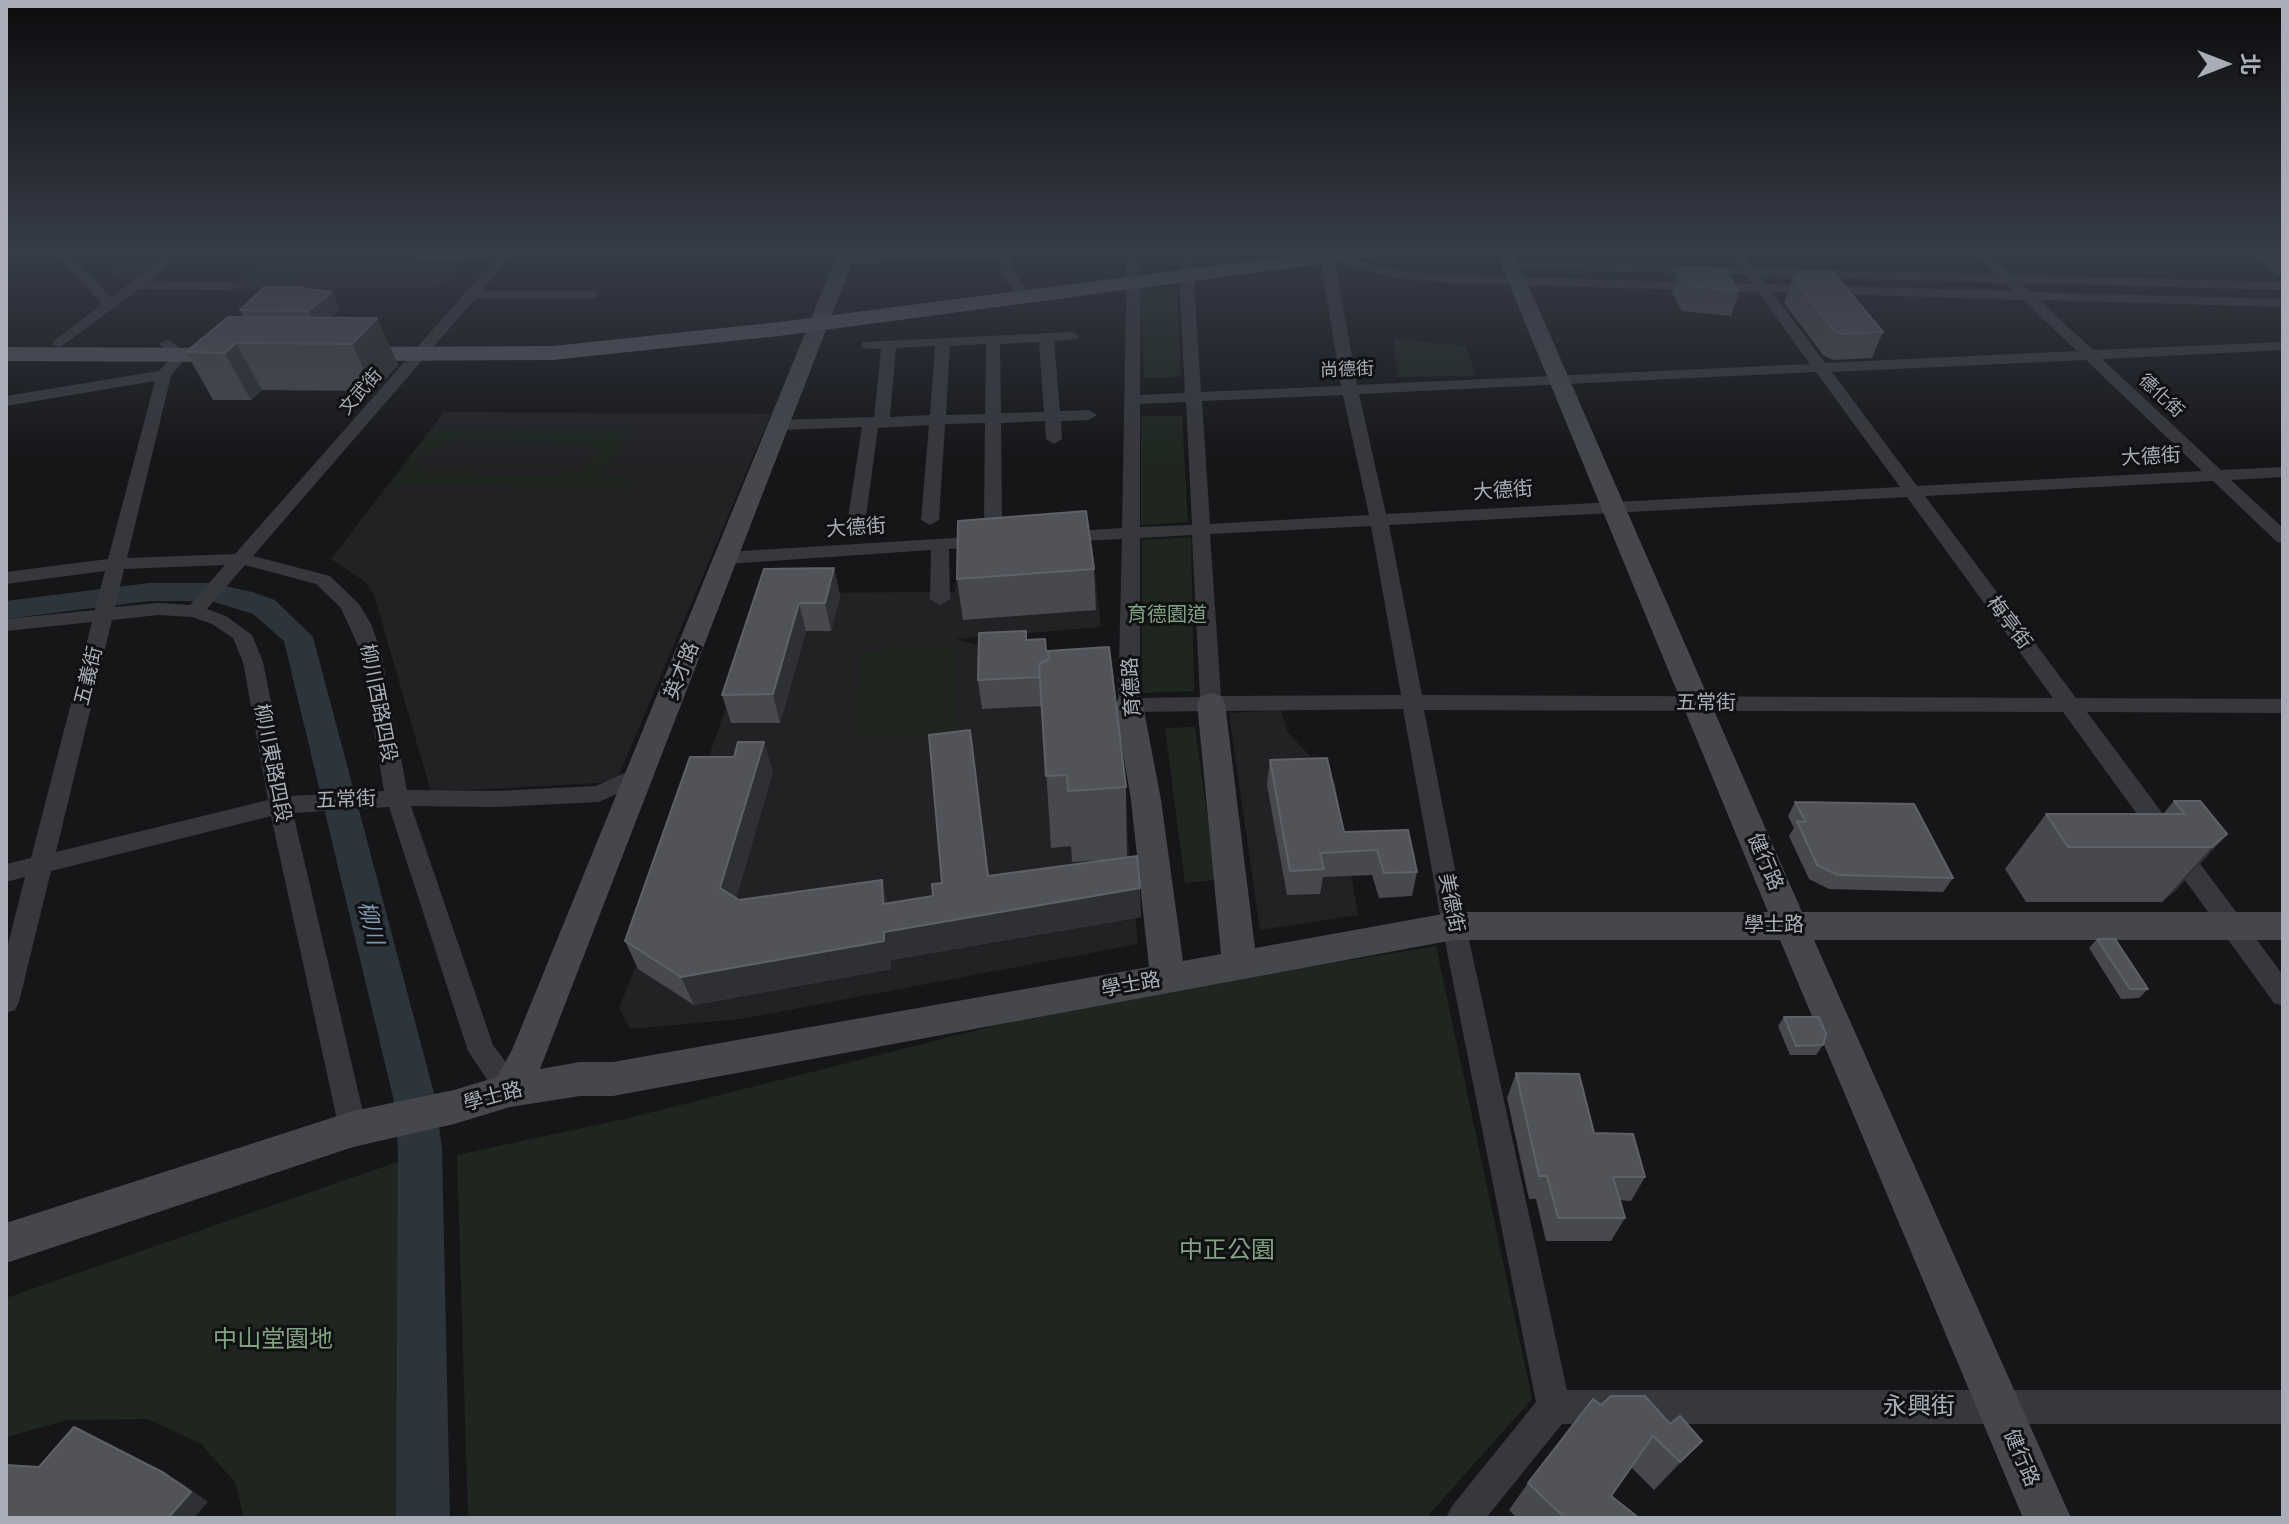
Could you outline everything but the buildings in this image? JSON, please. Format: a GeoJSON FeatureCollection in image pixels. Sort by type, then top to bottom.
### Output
{"type":"FeatureCollection","features":[{"type":"Feature","properties":{"kind":"main road"},"geometry":{"type":"LineString","coordinates":[[326,348],[553,353],[798,321]]}},
{"type":"Feature","properties":{"kind":"main road"},"geometry":{"type":"LineString","coordinates":[[6,343],[174,350]]}},
{"type":"Feature","properties":{"kind":"main road"},"geometry":{"type":"LineString","coordinates":[[6,354],[250,349]]}},
{"type":"Feature","properties":{"kind":"street"},"geometry":{"type":"LineString","coordinates":[[59,344],[90,321]]}},
{"type":"Feature","properties":{"kind":"street","name":"文武街"},"geometry":{"type":"LineString","coordinates":[[195,611],[449,321]]}},
{"type":"Feature","properties":{"kind":"street","name":"英才路"},"geometry":{"type":"LineString","coordinates":[[510,1090],[528,1056],[821,321]]}},
{"type":"Feature","properties":{"kind":"street","name":"育德路"},"geometry":{"type":"LineString","coordinates":[[1133,321],[1129,705],[1146,800],[1168,979]]}},
{"type":"Feature","properties":{"kind":"street"},"geometry":{"type":"LineString","coordinates":[[1189,321],[1211,703],[1239,963]]}},
{"type":"Feature","properties":{"kind":"street","name":"美德街"},"geometry":{"type":"LineString","coordinates":[[1335,321],[1379,521],[1454,926],[1554,1407]]}},
{"type":"Feature","properties":{"kind":"street","name":"健行路"},"geometry":{"type":"LineString","coordinates":[[1535,321],[2047,1518]]}},
{"type":"Feature","properties":{"kind":"street","name":"梅亭街"},"geometry":{"type":"LineString","coordinates":[[1786,321],[2283,995]]}},
{"type":"Feature","properties":{"kind":"street","name":"德化街"},"geometry":{"type":"LineString","coordinates":[[2052,321],[2283,538]]}},
{"type":"Feature","properties":{"kind":"street"},"geometry":{"type":"LineString","coordinates":[[867,345],[1072,336]]}},
{"type":"Feature","properties":{"kind":"street"},"geometry":{"type":"LineString","coordinates":[[1046,337],[1054,439]]}},
{"type":"Feature","properties":{"kind":"street"},"geometry":{"type":"LineString","coordinates":[[993,339],[993,517]]}},
{"type":"Feature","properties":{"kind":"street"},"geometry":{"type":"LineString","coordinates":[[930,520],[943,342]]}},
{"type":"Feature","properties":{"kind":"street"},"geometry":{"type":"LineString","coordinates":[[856,524],[889,344]]}},
{"type":"Feature","properties":{"kind":"street","name":"尚德街"},"geometry":{"type":"LineString","coordinates":[[1133,400],[2283,346]]}},
{"type":"Feature","properties":{"kind":"street","name":"五義街"},"geometry":{"type":"LineString","coordinates":[[6,1002],[164,375],[174,350]]}},
{"type":"Feature","properties":{"kind":"street"},"geometry":{"type":"LineString","coordinates":[[6,401],[164,375]]}},
{"type":"Feature","properties":{"kind":"street"},"geometry":{"type":"LineString","coordinates":[[780,425],[1089,415]]}},
{"type":"Feature","properties":{"kind":"street","name":"大德街"},"geometry":{"type":"LineString","coordinates":[[1049,538],[2283,472]]}},
{"type":"Feature","properties":{"kind":"street","name":"大德街"},"geometry":{"type":"LineString","coordinates":[[727,558],[1001,540]]}},
{"type":"Feature","properties":{"kind":"street"},"geometry":{"type":"LineString","coordinates":[[940,543],[940,599]]}},
{"type":"Feature","properties":{"kind":"street","name":"柳川西路四段"},"geometry":{"type":"LineString","coordinates":[[6,578],[116,566],[243,559],[323,580],[349,604],[361,624],[371,652],[386,798],[481,1051],[510,1090]]}},
{"type":"Feature","properties":{"kind":"street","name":"柳川東路四段"},"geometry":{"type":"LineString","coordinates":[[6,625],[106,608],[158,609],[195,611],[219,620],[242,635],[253,662],[280,805],[371,1125]]}},
{"type":"Feature","properties":{"kind":"street","name":"五常街"},"geometry":{"type":"LineString","coordinates":[[1129,705],[1697,703],[2283,706]]}},
{"type":"Feature","properties":{"kind":"street","name":"五常街"},"geometry":{"type":"LineString","coordinates":[[6,873],[280,805],[386,798],[496,799],[599,794],[642,773]]}},
{"type":"Feature","properties":{"kind":"street","name":"學士路"},"geometry":{"type":"LineString","coordinates":[[6,1243],[371,1125],[454,1107],[510,1090],[580,1079],[613,1079],[1454,926],[2283,926]]}},
{"type":"Feature","properties":{"kind":"street"},"geometry":{"type":"LineString","coordinates":[[1464,1518],[1554,1407]]}},
{"type":"Feature","properties":{"kind":"street","name":"永興街"},"geometry":{"type":"LineString","coordinates":[[1554,1407],[2283,1407]]}},
{"type":"Feature","properties":{"kind":"shaded area"},"geometry":{"type":"Polygon","coordinates":[[[444,412],[771,414],[616,782],[431,792],[374,595],[364,581],[331,559],[444,412]]]}},
{"type":"Feature","properties":{"kind":"shaded area"},"geometry":{"type":"Polygon","coordinates":[[[1092,545],[1101,627],[956,639],[1113,682],[1138,944],[741,1019],[630,1029],[619,1008],[644,946],[765,593],[955,592],[957,556],[1092,545]]]}},
{"type":"Feature","properties":{"kind":"shaded area"},"geometry":{"type":"Polygon","coordinates":[[[1281,710],[1288,733],[1335,781],[1358,915],[1260,930],[1229,713],[1281,710]]]}},
{"type":"Feature","properties":{"kind":"green space"},"geometry":{"type":"Polygon","coordinates":[[[1142,321],[1179,321],[1181,377],[1144,378],[1142,321]]]}},
{"type":"Feature","properties":{"kind":"green space"},"geometry":{"type":"Polygon","coordinates":[[[1394,339],[1466,346],[1476,376],[1397,377],[1394,339]]]}},
{"type":"Feature","properties":{"kind":"green space"},"geometry":{"type":"Polygon","coordinates":[[[1141,416],[1182,416],[1188,522],[1141,525],[1141,416]]]}},
{"type":"Feature","properties":{"kind":"green space"},"geometry":{"type":"Polygon","coordinates":[[[434,429],[627,430],[620,451],[596,477],[632,477],[627,487],[391,484],[434,429]],[[455,441],[422,453],[416,460],[417,467],[428,473],[552,477],[585,468],[596,455],[593,448],[583,443],[455,441]]]}},
{"type":"Feature","properties":{"kind":"green space","name":"育德園道"},"geometry":{"type":"Polygon","coordinates":[[[1191,537],[1194,691],[1142,693],[1142,540],[1191,537]]]}},
{"type":"Feature","properties":{"kind":"green space"},"geometry":{"type":"Polygon","coordinates":[[[957,646],[956,733],[854,739],[862,652],[957,646]]]}},
{"type":"Feature","properties":{"kind":"green space"},"geometry":{"type":"Polygon","coordinates":[[[1195,727],[1216,880],[1185,883],[1165,728],[1195,727]]]}},
{"type":"Feature","properties":{"kind":"green space","name":"中正公園"},"geometry":{"type":"Polygon","coordinates":[[[1436,946],[1532,1399],[1426,1518],[468,1518],[457,1155],[629,1118],[1077,1005],[1436,946]]]}},
{"type":"Feature","properties":{"kind":"green space","name":"中山堂園地"},"geometry":{"type":"Polygon","coordinates":[[[400,1161],[399,1518],[244,1518],[235,1482],[201,1444],[148,1419],[68,1420],[6,1437],[6,1298],[400,1161]]]}},
{"type":"Feature","properties":{"kind":"waterway","name":"柳川"},"geometry":{"type":"LineString","coordinates":[[6,610],[149,592],[211,592],[242,598],[264,607],[298,637],[414,1097],[420,1148],[423,1518]]}}]}
